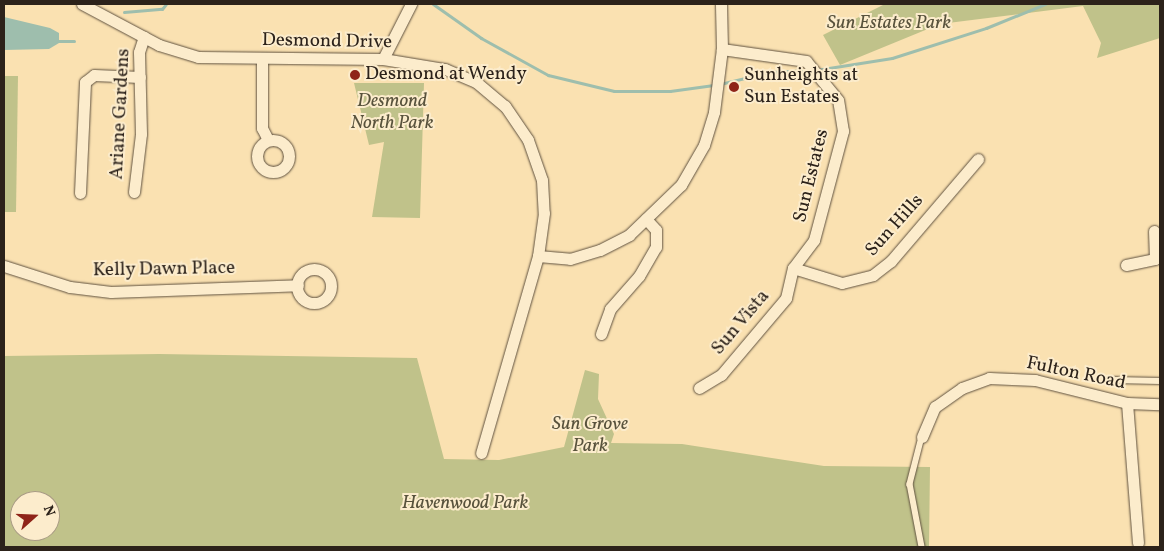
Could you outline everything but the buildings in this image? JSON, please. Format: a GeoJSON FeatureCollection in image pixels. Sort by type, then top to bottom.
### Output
{"type":"FeatureCollection","features":[{"type":"Feature","properties":{"kind":"street","name":"Desmond Drive"},"geometry":{"type":"LineString","coordinates":[[82,4],[144,37],[198,56],[383,58],[445,69],[476,82],[505,106],[528,140],[542,180],[538,256],[481,453]]}},
{"type":"Feature","properties":{"kind":"street"},"geometry":{"type":"LineString","coordinates":[[383,58],[411,4]]}},
{"type":"Feature","properties":{"kind":"street"},"geometry":{"type":"LineString","coordinates":[[538,256],[570,259],[600,250],[646,219],[681,184],[704,145],[714,112],[722,49],[722,4]]}},
{"type":"Feature","properties":{"kind":"street","name":"Ariane Gardens"},"geometry":{"type":"LineString","coordinates":[[134,192],[144,37]]}},
{"type":"Feature","properties":{"kind":"street","name":"Sun Estates"},"geometry":{"type":"LineString","coordinates":[[722,49],[806,61],[838,100],[843,131],[838,158],[814,240],[794,268]]}},
{"type":"Feature","properties":{"kind":"street"},"geometry":{"type":"LineString","coordinates":[[262,58],[262,128],[268,140]]}},
{"type":"Feature","properties":{"kind":"street"},"geometry":{"type":"LineString","coordinates":[[80,193],[85,82],[94,75],[140,77]]}},
{"type":"Feature","properties":{"kind":"street","name":"Sun Hills"},"geometry":{"type":"LineString","coordinates":[[794,268],[842,283],[873,275],[891,261],[978,159]]}},
{"type":"Feature","properties":{"kind":"street"},"geometry":{"type":"LineString","coordinates":[[601,334],[610,310],[639,276],[656,246],[656,230],[646,219]]}},
{"type":"Feature","properties":{"kind":"street"},"geometry":{"type":"LineString","coordinates":[[1126,265],[1158,261],[1154,231]]}},
{"type":"Feature","properties":{"kind":"street","name":"Kelly Dawn Place"},"geometry":{"type":"LineString","coordinates":[[4,266],[70,287],[112,292],[298,285]]}},
{"type":"Feature","properties":{"kind":"street","name":"Sun Vista"},"geometry":{"type":"LineString","coordinates":[[699,388],[721,376],[786,298],[794,268]]}},
{"type":"Feature","properties":{"kind":"street","name":"Fulton Road"},"geometry":{"type":"LineString","coordinates":[[922,437],[935,407],[962,388],[989,378],[1035,380],[1127,403],[1160,404]]}},
{"type":"Feature","properties":{"kind":"street"},"geometry":{"type":"LineString","coordinates":[[1127,403],[1138,543]]}},
{"type":"Feature","properties":{"kind":"lane"},"geometry":{"type":"LineString","coordinates":[[1114,380],[1160,382]]}},
{"type":"Feature","properties":{"kind":"lane"},"geometry":{"type":"LineString","coordinates":[[922,437],[910,484],[922,547]]}},
{"type":"Feature","properties":{"kind":"green space","name":"Sun Estates Park"},"geometry":{"type":"Polygon","coordinates":[[[885,4],[1160,4],[1160,38],[1097,58],[1101,43],[1083,6],[940,24],[840,65],[823,35],[885,4]]]}},
{"type":"Feature","properties":{"kind":"green space"},"geometry":{"type":"Polygon","coordinates":[[[4,76],[18,76],[16,212],[4,212],[4,76]]]}},
{"type":"Feature","properties":{"kind":"green space","name":"Desmond North Park"},"geometry":{"type":"Polygon","coordinates":[[[354,83],[424,83],[420,218],[372,217],[384,142],[369,145],[354,83]]]}},
{"type":"Feature","properties":{"kind":"green space"},"geometry":{"type":"Polygon","coordinates":[[[159,354],[417,358],[444,459],[499,460],[564,447],[585,370],[599,374],[598,399],[614,434],[611,443],[682,444],[824,466],[930,467],[929,547],[4,547],[4,356],[159,354]]]}},
{"type":"Feature","properties":{"kind":"shaded area"},"geometry":{"type":"Polygon","coordinates":[[[4,17],[50,28],[59,33],[59,43],[49,49],[4,50],[4,17]]]}},
{"type":"Feature","properties":{"kind":"waterway"},"geometry":{"type":"LineString","coordinates":[[124,12],[162,9],[166,4]]}},
{"type":"Feature","properties":{"kind":"waterway"},"geometry":{"type":"LineString","coordinates":[[433,4],[481,38],[548,75],[614,91],[670,91],[714,85]]}},
{"type":"Feature","properties":{"kind":"waterway"},"geometry":{"type":"LineString","coordinates":[[816,70],[892,58],[986,28],[1045,4]]}},
{"type":"Feature","properties":{"kind":"waterway"},"geometry":{"type":"LineString","coordinates":[[58,41],[74,41]]}},
{"type":"Feature","properties":{"kind":"waterway"},"geometry":{"type":"LineString","coordinates":[[720,84],[770,72],[810,70]]}},
{"type":"Feature","properties":{"kind":"place","name":"Desmond at Wendy"},"geometry":{"type":"Point","coordinates":[355,75]}},
{"type":"Feature","properties":{"kind":"place","name":"Sunheights at Sun Estates"},"geometry":{"type":"Point","coordinates":[734,87]}},
{"type":"Feature","properties":{"kind":"park label","name":"Sun Grove Park"},"geometry":{"type":"Point","coordinates":[590,436]}},
{"type":"Feature","properties":{"kind":"park label","name":"Havenwood Park"},"geometry":{"type":"Point","coordinates":[465,504]}}]}
